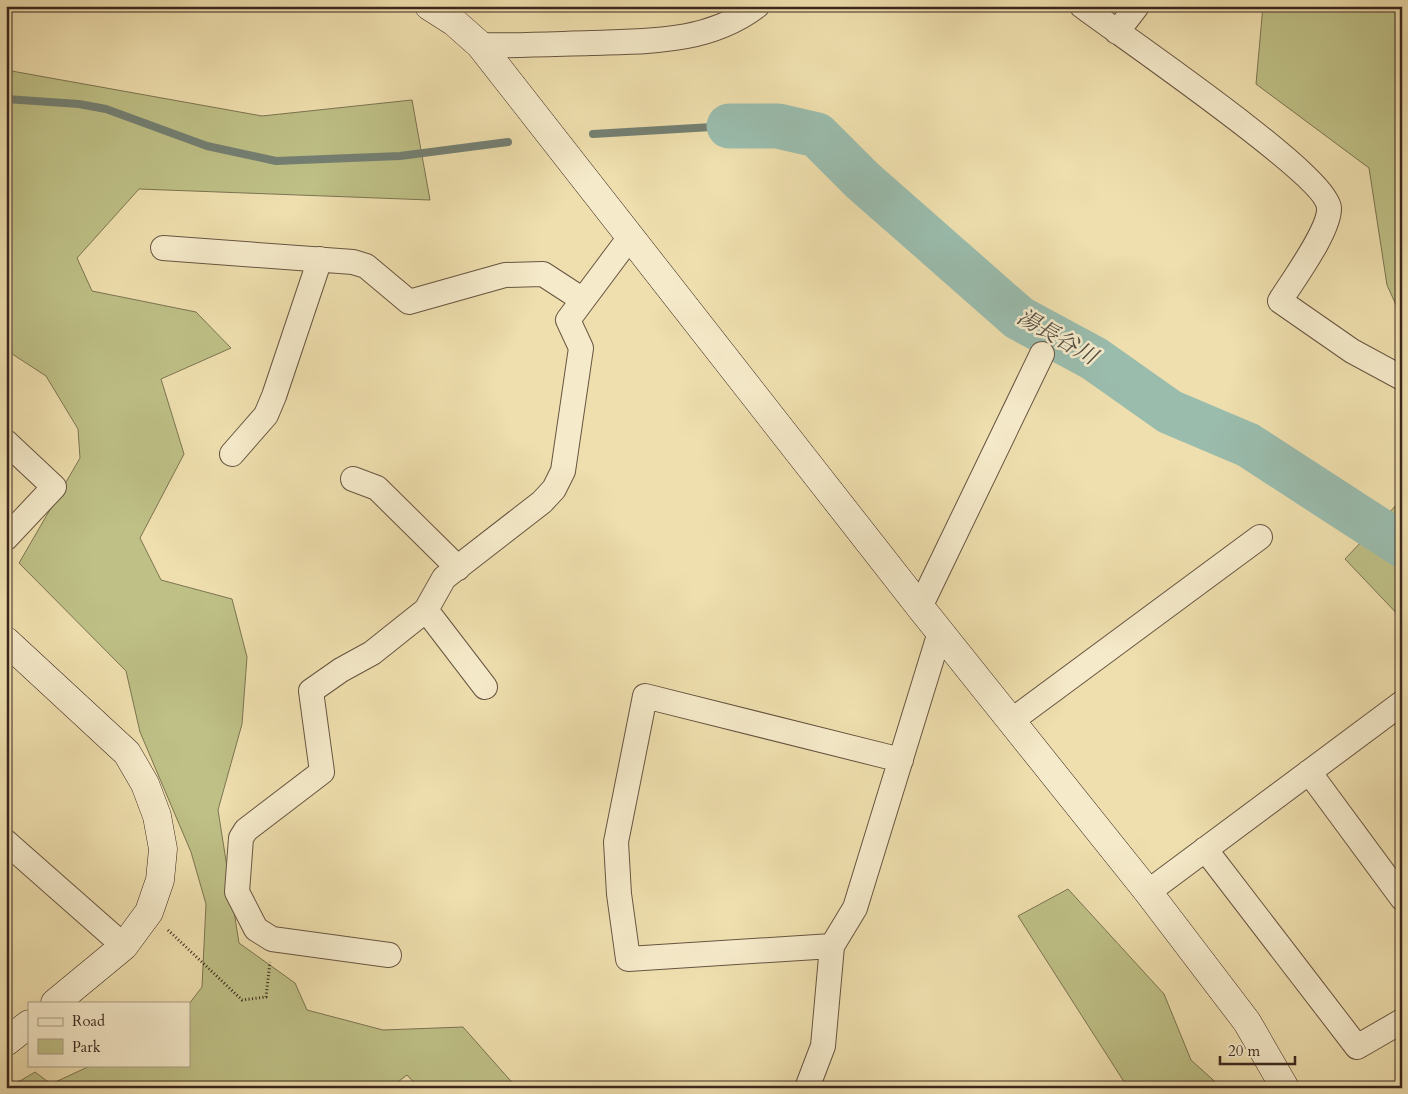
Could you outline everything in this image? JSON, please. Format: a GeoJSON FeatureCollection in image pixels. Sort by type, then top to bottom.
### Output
{"type":"FeatureCollection","features":[{"type":"Feature","properties":{"kind":"street"},"geometry":{"type":"LineString","coordinates":[[428,6],[454,22],[480,45],[920,607],[1148,892],[1247,1022],[1285,1088]]}},
{"type":"Feature","properties":{"kind":"street"},"geometry":{"type":"LineString","coordinates":[[480,45],[670,40],[708,32],[744,16],[757,6]]}},
{"type":"Feature","properties":{"kind":"street"},"geometry":{"type":"LineString","coordinates":[[1082,6],[1226,110],[1308,176],[1323,193],[1329,207],[1327,225],[1280,301],[1352,351],[1402,378]]}},
{"type":"Feature","properties":{"kind":"street"},"geometry":{"type":"LineString","coordinates":[[1117,32],[1137,6]]}},
{"type":"Feature","properties":{"kind":"street"},"geometry":{"type":"LineString","coordinates":[[389,955],[272,939],[256,929],[237,892],[242,838],[246,830],[322,772],[311,691],[341,670],[372,653],[426,610],[444,578],[542,502],[554,489],[563,471],[581,348],[568,320],[630,237]]}},
{"type":"Feature","properties":{"kind":"street"},"geometry":{"type":"LineString","coordinates":[[163,248],[354,262],[366,266],[409,302],[505,274],[543,274],[583,300]]}},
{"type":"Feature","properties":{"kind":"street"},"geometry":{"type":"LineString","coordinates":[[232,454],[266,415],[320,259]]}},
{"type":"Feature","properties":{"kind":"street"},"geometry":{"type":"LineString","coordinates":[[920,607],[1042,354]]}},
{"type":"Feature","properties":{"kind":"street"},"geometry":{"type":"LineString","coordinates":[[6,442],[54,487],[6,538]]}},
{"type":"Feature","properties":{"kind":"street"},"geometry":{"type":"LineString","coordinates":[[353,480],[377,488],[458,568]]}},
{"type":"Feature","properties":{"kind":"street"},"geometry":{"type":"LineString","coordinates":[[1011,721],[1260,537]]}},
{"type":"Feature","properties":{"kind":"street"},"geometry":{"type":"LineString","coordinates":[[426,610],[485,687]]}},
{"type":"Feature","properties":{"kind":"street"},"geometry":{"type":"LineString","coordinates":[[807,1088],[823,1046],[832,946],[855,908],[940,632]]}},
{"type":"Feature","properties":{"kind":"street"},"geometry":{"type":"LineString","coordinates":[[6,641],[127,753],[145,784],[157,816],[163,849],[160,880],[150,912],[124,946],[56,1002]]}},
{"type":"Feature","properties":{"kind":"street"},"geometry":{"type":"LineString","coordinates":[[832,946],[628,959],[619,894],[616,842],[645,696],[901,760]]}},
{"type":"Feature","properties":{"kind":"street"},"geometry":{"type":"LineString","coordinates":[[1148,892],[1402,703]]}},
{"type":"Feature","properties":{"kind":"street"},"geometry":{"type":"LineString","coordinates":[[1309,772],[1402,898]]}},
{"type":"Feature","properties":{"kind":"street"},"geometry":{"type":"LineString","coordinates":[[6,842],[124,946]]}},
{"type":"Feature","properties":{"kind":"street"},"geometry":{"type":"LineString","coordinates":[[1206,849],[1357,1047],[1402,1021]]}},
{"type":"Feature","properties":{"kind":"street"},"geometry":{"type":"LineString","coordinates":[[6,1042],[28,1025]]}},
{"type":"Feature","properties":{"kind":"path"},"geometry":{"type":"LineString","coordinates":[[150,912],[242,1000],[266,997],[272,939]]}},
{"type":"Feature","properties":{"kind":"green space"},"geometry":{"type":"Polygon","coordinates":[[[1263,6],[1402,6],[1402,318],[1387,285],[1369,168],[1256,84],[1263,6]]]}},
{"type":"Feature","properties":{"kind":"green space"},"geometry":{"type":"Polygon","coordinates":[[[6,70],[262,116],[412,100],[430,200],[139,189],[77,258],[92,291],[196,312],[231,348],[161,379],[184,454],[140,538],[161,580],[232,599],[247,657],[242,724],[218,810],[239,943],[295,983],[307,1010],[383,1030],[463,1027],[517,1088],[419,1088],[407,1075],[390,1088],[8,1088],[35,1072],[51,1084],[90,1066],[190,1066],[190,1003],[202,987],[206,904],[191,852],[140,732],[126,671],[19,563],[80,458],[78,429],[46,376],[6,350],[6,70]]]}},
{"type":"Feature","properties":{"kind":"green space"},"geometry":{"type":"Polygon","coordinates":[[[1402,499],[1402,619],[1345,559],[1402,499]]]}},
{"type":"Feature","properties":{"kind":"green space"},"geometry":{"type":"Polygon","coordinates":[[[1068,889],[1164,994],[1191,1060],[1222,1088],[1128,1088],[1018,916],[1068,889]]]}},
{"type":"Feature","properties":{"kind":"waterway"},"geometry":{"type":"LineString","coordinates":[[6,99],[79,104],[106,109],[207,146],[276,161],[400,156],[508,142]]}},
{"type":"Feature","properties":{"kind":"waterway"},"geometry":{"type":"LineString","coordinates":[[593,134],[729,126]]}},
{"type":"Feature","properties":{"kind":"waterway","name":"湯長谷川"},"geometry":{"type":"LineString","coordinates":[[729,126],[778,126],[817,135],[862,180],[1019,318],[1095,359],[1170,412],[1248,445],[1402,545]]}}]}
